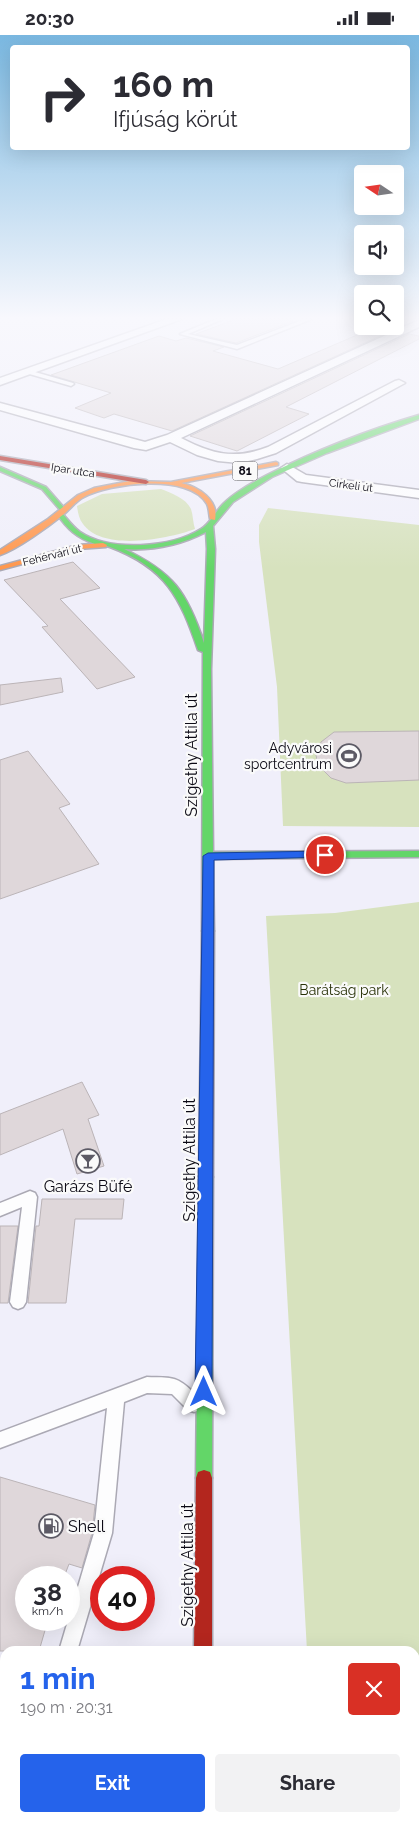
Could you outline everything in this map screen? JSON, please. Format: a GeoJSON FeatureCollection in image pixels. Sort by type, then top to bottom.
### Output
{"type":"FeatureCollection","features":[{"type":"Feature","properties":{"kind":"street"},"geometry":{"type":"LineString","coordinates":[[0,406],[146,446],[171,438],[248,402]]}},
{"type":"Feature","properties":{"kind":"street"},"geometry":{"type":"LineString","coordinates":[[171,438],[184,446],[213,455],[234,459],[252,457],[272,450],[362,402]]}},
{"type":"Feature","properties":{"kind":"street","name":"Fehérvári út"},"geometry":{"type":"LineString","coordinates":[[0,568],[78,547],[108,545],[146,546],[171,543],[193,537],[241,493],[287,468],[419,417]]}},
{"type":"Feature","properties":{"kind":"street","name":"Fehérvári út"},"geometry":{"type":"LineString","coordinates":[[168,484],[321,454]]}},
{"type":"Feature","properties":{"kind":"street","name":"Ipar utca"},"geometry":{"type":"LineString","coordinates":[[0,458],[146,482]]}},
{"type":"Feature","properties":{"kind":"street","name":"Cirkeli út"},"geometry":{"type":"LineString","coordinates":[[287,468],[302,478],[419,494]]}},
{"type":"Feature","properties":{"kind":"street","name":"Ipar utca"},"geometry":{"type":"LineString","coordinates":[[0,469],[44,488],[62,512]]}},
{"type":"Feature","properties":{"kind":"street","name":"Fehérvári út"},"geometry":{"type":"LineString","coordinates":[[0,553],[62,512],[73,500],[92,490],[119,484],[146,482],[168,484],[197,492],[207,500],[211,522]]}},
{"type":"Feature","properties":{"kind":"street","name":"Fehérvári út"},"geometry":{"type":"LineString","coordinates":[[62,512],[65,524],[71,529],[87,539],[108,545]]}},
{"type":"Feature","properties":{"kind":"street","name":"Szigethy Attila út"},"geometry":{"type":"LineString","coordinates":[[203,1646],[208,856],[207,669],[211,522]]}},
{"type":"Feature","properties":{"kind":"street","name":"Szigethy Attila út"},"geometry":{"type":"LineString","coordinates":[[108,545],[138,557],[165,575],[180,596],[196,631],[207,669]]}},
{"type":"Feature","properties":{"kind":"street"},"geometry":{"type":"LineString","coordinates":[[208,856],[419,854]]}},
{"type":"Feature","properties":{"kind":"lane"},"geometry":{"type":"LineString","coordinates":[[0,1210],[30,1197],[18,1302]]}},
{"type":"Feature","properties":{"kind":"lane"},"geometry":{"type":"LineString","coordinates":[[0,1440],[146,1385],[175,1386],[193,1402],[203,1426]]}},
{"type":"Feature","properties":{"kind":"lane"},"geometry":{"type":"LineString","coordinates":[[69,1646],[103,1533],[116,1396]]}},
{"type":"Feature","properties":{"kind":"green space"},"geometry":{"type":"Polygon","coordinates":[[[161,489],[178,496],[189,505],[195,529],[153,539],[120,541],[92,533],[80,518],[77,506],[102,494],[161,489]]]}},
{"type":"Feature","properties":{"kind":"green space"},"geometry":{"type":"Polygon","coordinates":[[[268,508],[419,525],[419,827],[283,826],[277,687],[259,542],[259,525],[268,508]]]}},
{"type":"Feature","properties":{"kind":"green space","name":"Barátság park"},"geometry":{"type":"Polygon","coordinates":[[[419,902],[419,1646],[307,1646],[266,916],[335,913],[419,902]]]}},
{"type":"Feature","properties":{"kind":"building"},"geometry":{"type":"Polygon","coordinates":[[[88,402],[235,402],[172,431],[114,414],[104,418],[75,408],[88,402]]]}},
{"type":"Feature","properties":{"kind":"building"},"geometry":{"type":"Polygon","coordinates":[[[262,402],[295,402],[286,407],[309,414],[237,451],[190,436],[262,402]]]}},
{"type":"Feature","properties":{"kind":"building"},"geometry":{"type":"Polygon","coordinates":[[[73,562],[100,588],[60,599],[135,677],[97,689],[42,627],[48,626],[4,580],[73,562]]]}},
{"type":"Feature","properties":{"kind":"building"},"geometry":{"type":"Polygon","coordinates":[[[61,678],[63,692],[0,705],[0,685],[61,678]]]}},
{"type":"Feature","properties":{"kind":"building"},"geometry":{"type":"Polygon","coordinates":[[[419,731],[419,780],[346,783],[331,778],[318,765],[316,755],[321,742],[334,732],[419,731]]]}},
{"type":"Feature","properties":{"kind":"building"},"geometry":{"type":"Polygon","coordinates":[[[28,751],[70,804],[59,808],[99,864],[0,899],[0,760],[28,751]]]}},
{"type":"Feature","properties":{"kind":"building"},"geometry":{"type":"Polygon","coordinates":[[[82,1082],[99,1115],[88,1119],[104,1166],[77,1174],[63,1129],[0,1155],[0,1114],[82,1082]]]}},
{"type":"Feature","properties":{"kind":"building"},"geometry":{"type":"Polygon","coordinates":[[[42,1199],[124,1199],[122,1219],[75,1219],[66,1303],[28,1303],[36,1226],[39,1226],[42,1199]]]}},
{"type":"Feature","properties":{"kind":"building"},"geometry":{"type":"Polygon","coordinates":[[[0,1226],[18,1226],[8,1303],[0,1303],[0,1226]]]}},
{"type":"Feature","properties":{"kind":"building","name":"Shell"},"geometry":{"type":"Polygon","coordinates":[[[0,1477],[95,1505],[92,1533],[82,1568],[69,1564],[68,1566],[15,1566],[15,1631],[45,1631],[40,1646],[0,1646],[0,1477]]]}},
{"type":"Feature","properties":{"kind":"traffic: fast"},"geometry":{"type":"LineString","coordinates":[[60,514],[77,533],[97,542],[128,547],[144,547],[177,542],[203,531],[210,526],[223,508],[231,501],[270,476],[362,437],[419,417]]}},
{"type":"Feature","properties":{"kind":"traffic: fast"},"geometry":{"type":"LineString","coordinates":[[1,469],[44,488],[63,510]]}},
{"type":"Feature","properties":{"kind":"traffic: fast"},"geometry":{"type":"LineString","coordinates":[[208,931],[207,669],[211,549],[209,525]]}},
{"type":"Feature","properties":{"kind":"traffic: fast"},"geometry":{"type":"LineString","coordinates":[[113,546],[149,565],[172,585],[188,611],[202,650]]}},
{"type":"Feature","properties":{"kind":"traffic: fast"},"geometry":{"type":"LineString","coordinates":[[208,856],[419,854]]}},
{"type":"Feature","properties":{"kind":"traffic: fast"},"geometry":{"type":"LineString","coordinates":[[204,1478],[206,1177]]}},
{"type":"Feature","properties":{"kind":"traffic: slow"},"geometry":{"type":"LineString","coordinates":[[173,483],[276,464]]}},
{"type":"Feature","properties":{"kind":"traffic: slow"},"geometry":{"type":"LineString","coordinates":[[0,553],[61,513],[80,496],[97,489],[130,483],[166,483],[183,486],[197,492],[208,501],[213,519]]}},
{"type":"Feature","properties":{"kind":"traffic: slow"},"geometry":{"type":"LineString","coordinates":[[0,568],[78,547],[103,545]]}},
{"type":"Feature","properties":{"kind":"traffic: slow"},"geometry":{"type":"LineString","coordinates":[[206,1177],[208,931]]}},
{"type":"Feature","properties":{"kind":"traffic: jam"},"geometry":{"type":"LineString","coordinates":[[0,458],[146,482]]}},
{"type":"Feature","properties":{"kind":"traffic: jam"},"geometry":{"type":"LineString","coordinates":[[203,1646],[204,1478]]}},
{"type":"Feature","properties":{"kind":"place","name":"Adyvárosi sportcentrum"},"geometry":{"type":"Point","coordinates":[349,756]}},
{"type":"Feature","properties":{"kind":"place","name":"Garázs Büfé"},"geometry":{"type":"Point","coordinates":[88,1161]}},
{"type":"Feature","properties":{"kind":"place","name":"Shell"},"geometry":{"type":"Point","coordinates":[51,1526]}},
{"type":"Feature","properties":{"kind":"route"},"geometry":{"type":"LineString","coordinates":[[204,1392],[208,856],[325,855]]}}]}
